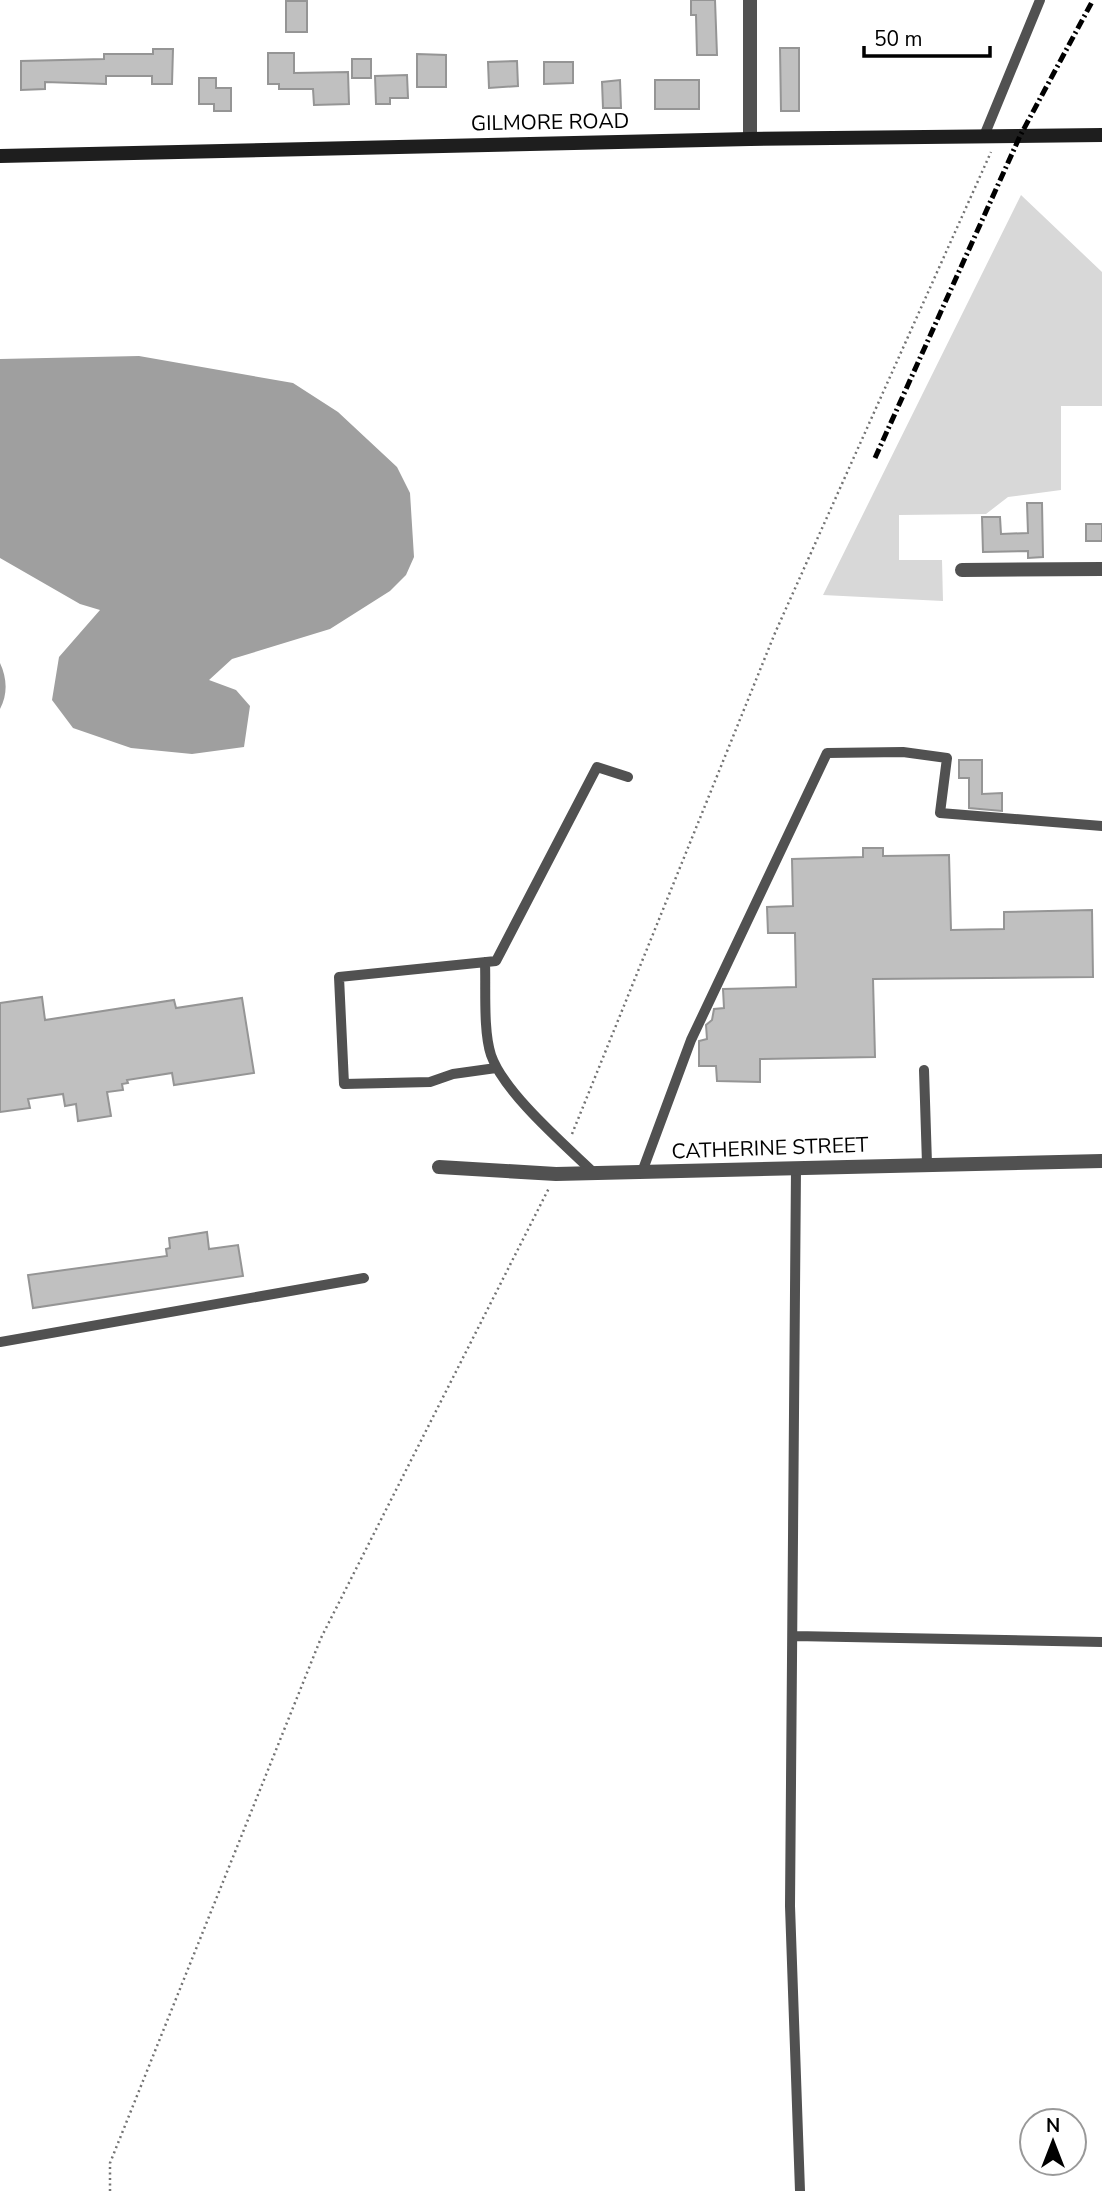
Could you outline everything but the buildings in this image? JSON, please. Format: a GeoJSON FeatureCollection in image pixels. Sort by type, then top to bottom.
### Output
{"type":"FeatureCollection","features":[{"type":"Feature","properties":{"kind":"main road","name":"GILMORE ROAD"},"geometry":{"type":"LineString","coordinates":[[0,156],[750,139],[1102,135]]}},
{"type":"Feature","properties":{"kind":"street"},"geometry":{"type":"LineString","coordinates":[[750,0],[750,139]]}},
{"type":"Feature","properties":{"kind":"street"},"geometry":{"type":"LineString","coordinates":[[962,570],[1102,569]]}},
{"type":"Feature","properties":{"kind":"street","name":"CATHERINE STREET"},"geometry":{"type":"LineString","coordinates":[[439,1167],[556,1174],[1102,1161]]}},
{"type":"Feature","properties":{"kind":"lane"},"geometry":{"type":"LineString","coordinates":[[991,136],[1040,0]]}},
{"type":"Feature","properties":{"kind":"lane"},"geometry":{"type":"LineString","coordinates":[[642,1172],[691,1040],[827,753],[903,752],[947,758],[940,813],[1102,826]]}},
{"type":"Feature","properties":{"kind":"lane"},"geometry":{"type":"LineString","coordinates":[[496,1068],[453,1074],[430,1082],[345,1084],[339,977],[496,961],[597,767],[628,777]]}},
{"type":"Feature","properties":{"kind":"lane"},"geometry":{"type":"LineString","coordinates":[[485,962],[490,1052],[496,1068],[594,1173]]}},
{"type":"Feature","properties":{"kind":"lane"},"geometry":{"type":"LineString","coordinates":[[924,1070],[928,1164]]}},
{"type":"Feature","properties":{"kind":"lane"},"geometry":{"type":"LineString","coordinates":[[796,1168],[790,1906],[800,2191]]}},
{"type":"Feature","properties":{"kind":"lane"},"geometry":{"type":"LineString","coordinates":[[0,1342],[364,1278]]}},
{"type":"Feature","properties":{"kind":"lane"},"geometry":{"type":"LineString","coordinates":[[794,1636],[1102,1642]]}},
{"type":"Feature","properties":{"kind":"path"},"geometry":{"type":"LineString","coordinates":[[567,1147],[775,633],[991,136]]}},
{"type":"Feature","properties":{"kind":"path"},"geometry":{"type":"LineString","coordinates":[[110,2191],[110,2163],[321,1638],[556,1174]]}},
{"type":"Feature","properties":{"kind":"shaded area"},"geometry":{"type":"Polygon","coordinates":[[[1021,195],[1102,272],[1102,406],[1061,406],[1061,490],[1008,497],[986,514],[899,515],[899,560],[942,560],[943,601],[823,595],[1021,195]]]}},
{"type":"Feature","properties":{"kind":"shaded area"},"geometry":{"type":"Polygon","coordinates":[[[139,356],[293,383],[338,412],[397,467],[410,493],[414,557],[406,575],[390,591],[330,629],[232,659],[209,680],[236,690],[250,706],[244,747],[192,754],[131,748],[73,728],[52,700],[59,657],[100,610],[80,604],[0,558],[0,359],[139,356]]]}},
{"type":"Feature","properties":{"kind":"shaded area"},"geometry":{"type":"Polygon","coordinates":[[[0,663],[6,686],[0,709],[0,663]]]}},
{"type":"Feature","properties":{"kind":"railway"},"geometry":{"type":"LineString","coordinates":[[875,458],[1020,136],[1093,0]]}}]}
